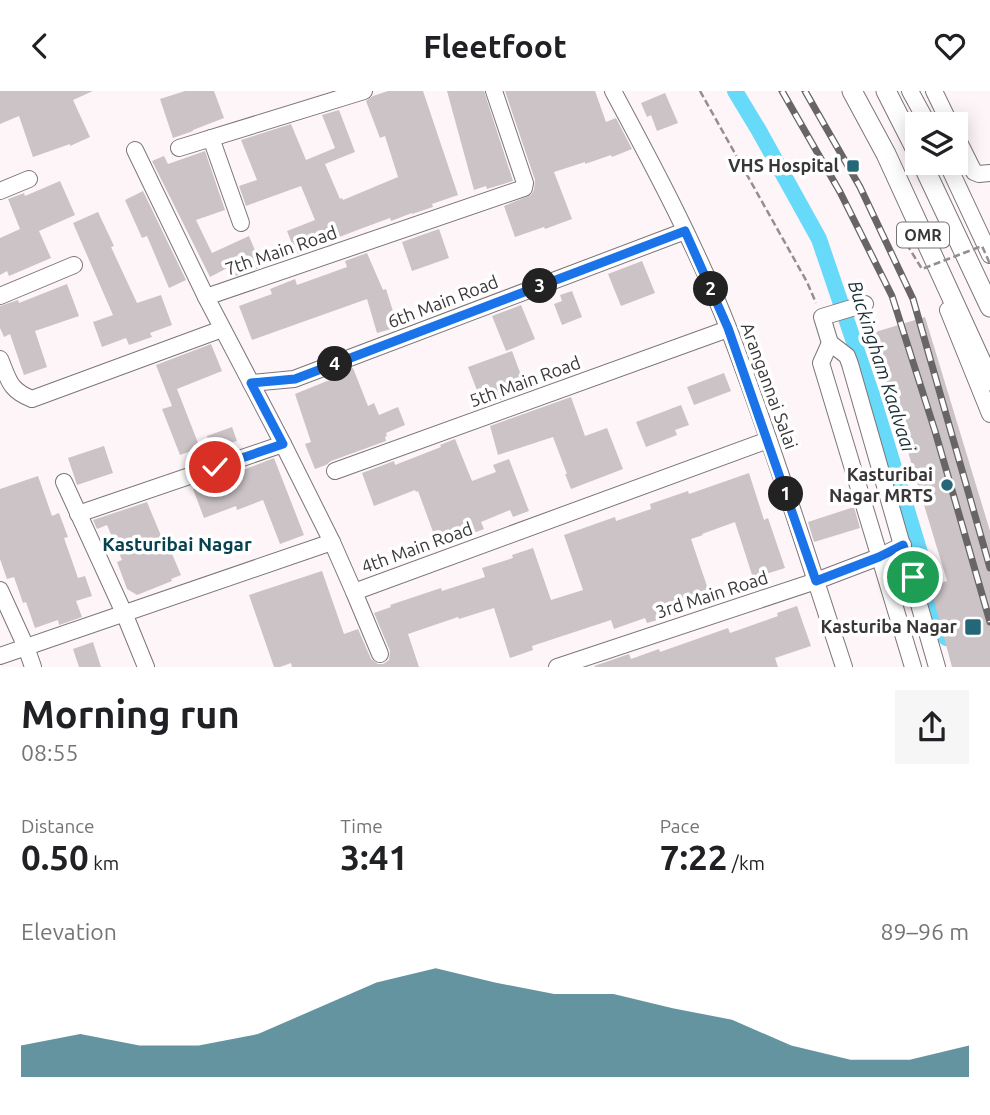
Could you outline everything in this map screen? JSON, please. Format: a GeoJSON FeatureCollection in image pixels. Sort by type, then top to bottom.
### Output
{"type":"FeatureCollection","features":[{"type":"Feature","properties":{"kind":"main road","name":"OMR"},"geometry":{"type":"LineString","coordinates":[[852,91],[886,154],[990,381]]}},
{"type":"Feature","properties":{"kind":"main road"},"geometry":{"type":"LineString","coordinates":[[886,91],[905,128]]}},
{"type":"Feature","properties":{"kind":"main road","name":"OMR"},"geometry":{"type":"LineString","coordinates":[[928,175],[990,307]]}},
{"type":"Feature","properties":{"kind":"main road"},"geometry":{"type":"LineString","coordinates":[[946,283],[957,293],[990,358]]}},
{"type":"Feature","properties":{"kind":"street"},"geometry":{"type":"LineString","coordinates":[[179,148],[364,91]]}},
{"type":"Feature","properties":{"kind":"street","name":"7th Main Road"},"geometry":{"type":"LineString","coordinates":[[206,297],[524,188],[525,183],[494,91]]}},
{"type":"Feature","properties":{"kind":"street","name":"Arangannai Salai"},"geometry":{"type":"LineString","coordinates":[[614,91],[685,231],[728,328],[844,667]]}},
{"type":"Feature","properties":{"kind":"street"},"geometry":{"type":"LineString","coordinates":[[910,91],[921,112]]}},
{"type":"Feature","properties":{"kind":"street"},"geometry":{"type":"LineString","coordinates":[[934,91],[944,112]]}},
{"type":"Feature","properties":{"kind":"street"},"geometry":{"type":"LineString","coordinates":[[211,138],[241,223]]}},
{"type":"Feature","properties":{"kind":"street"},"geometry":{"type":"LineString","coordinates":[[135,149],[206,297]]}},
{"type":"Feature","properties":{"kind":"street"},"geometry":{"type":"LineString","coordinates":[[968,160],[974,172],[990,173]]}},
{"type":"Feature","properties":{"kind":"street"},"geometry":{"type":"LineString","coordinates":[[953,175],[990,255]]}},
{"type":"Feature","properties":{"kind":"street"},"geometry":{"type":"LineString","coordinates":[[0,191],[29,179]]}},
{"type":"Feature","properties":{"kind":"street","name":"6th Main Road"},"geometry":{"type":"LineString","coordinates":[[251,383],[295,379],[685,231]]}},
{"type":"Feature","properties":{"kind":"street"},"geometry":{"type":"LineString","coordinates":[[0,296],[74,265]]}},
{"type":"Feature","properties":{"kind":"street"},"geometry":{"type":"LineString","coordinates":[[946,283],[945,302],[990,415]]}},
{"type":"Feature","properties":{"kind":"street","name":"4th Main Road"},"geometry":{"type":"LineString","coordinates":[[206,297],[283,444],[354,591],[768,440]]}},
{"type":"Feature","properties":{"kind":"street"},"geometry":{"type":"LineString","coordinates":[[865,304],[826,316],[830,343],[821,363],[913,667]]}},
{"type":"Feature","properties":{"kind":"street","name":"5th Main Road"},"geometry":{"type":"LineString","coordinates":[[335,471],[728,328]]}},
{"type":"Feature","properties":{"kind":"street"},"geometry":{"type":"LineString","coordinates":[[2,369],[12,387],[32,399],[222,329]]}},
{"type":"Feature","properties":{"kind":"street"},"geometry":{"type":"LineString","coordinates":[[830,343],[847,356],[850,364],[937,667]]}},
{"type":"Feature","properties":{"kind":"street"},"geometry":{"type":"LineString","coordinates":[[78,514],[283,444]]}},
{"type":"Feature","properties":{"kind":"street"},"geometry":{"type":"LineString","coordinates":[[64,482],[146,667]]}},
{"type":"Feature","properties":{"kind":"street"},"geometry":{"type":"LineString","coordinates":[[0,656],[332,542]]}},
{"type":"Feature","properties":{"kind":"street","name":"3rd Main Road"},"geometry":{"type":"LineString","coordinates":[[557,667],[816,581],[903,545]]}},
{"type":"Feature","properties":{"kind":"street"},"geometry":{"type":"LineString","coordinates":[[0,590],[33,667]]}},
{"type":"Feature","properties":{"kind":"street"},"geometry":{"type":"LineString","coordinates":[[354,591],[380,654]]}},
{"type":"Feature","properties":{"kind":"path"},"geometry":{"type":"LineString","coordinates":[[700,91],[826,316]]}},
{"type":"Feature","properties":{"kind":"path"},"geometry":{"type":"LineString","coordinates":[[901,235],[922,269],[982,246],[990,264]]}},
{"type":"Feature","properties":{"kind":"building"},"geometry":{"type":"Polygon","coordinates":[[[0,91],[93,91],[73,100],[90,137],[33,157],[19,116],[0,124],[0,91]]]}},
{"type":"Feature","properties":{"kind":"building"},"geometry":{"type":"Polygon","coordinates":[[[185,91],[214,91],[224,118],[173,138],[160,99],[185,91]]]}},
{"type":"Feature","properties":{"kind":"building"},"geometry":{"type":"Polygon","coordinates":[[[388,91],[423,91],[458,195],[432,204],[433,207],[391,221],[390,218],[296,254],[287,231],[315,220],[301,186],[246,206],[239,186],[257,180],[241,140],[291,124],[306,160],[335,148],[322,115],[339,110],[355,152],[325,164],[340,199],[343,200],[398,177],[385,136],[380,138],[366,101],[388,91]]]}},
{"type":"Feature","properties":{"kind":"building"},"geometry":{"type":"Polygon","coordinates":[[[447,91],[484,91],[513,181],[474,190],[447,91]]]}},
{"type":"Feature","properties":{"kind":"building"},"geometry":{"type":"Polygon","coordinates":[[[505,91],[595,91],[606,122],[616,118],[632,149],[554,172],[572,219],[515,237],[504,206],[531,195],[535,180],[505,91]]]}},
{"type":"Feature","properties":{"kind":"building"},"geometry":{"type":"Polygon","coordinates":[[[665,93],[678,123],[657,131],[651,115],[647,117],[641,103],[665,93]]]}},
{"type":"Feature","properties":{"kind":"building"},"geometry":{"type":"Polygon","coordinates":[[[205,151],[225,210],[196,220],[212,253],[249,236],[262,267],[235,276],[231,266],[210,277],[152,161],[164,156],[168,164],[205,151]]]}},
{"type":"Feature","properties":{"kind":"building"},"geometry":{"type":"Polygon","coordinates":[[[60,181],[75,215],[39,231],[51,258],[9,276],[7,271],[0,275],[0,238],[20,229],[8,199],[24,193],[25,196],[60,181]]]}},
{"type":"Feature","properties":{"kind":"building"},"geometry":{"type":"Polygon","coordinates":[[[143,191],[186,280],[169,288],[147,236],[142,238],[125,200],[143,191]]]}},
{"type":"Feature","properties":{"kind":"building"},"geometry":{"type":"Polygon","coordinates":[[[98,212],[137,303],[161,295],[172,325],[150,333],[152,337],[129,345],[126,338],[102,347],[93,322],[113,315],[73,223],[98,212]]]}},
{"type":"Feature","properties":{"kind":"building"},"geometry":{"type":"Polygon","coordinates":[[[439,229],[449,258],[412,271],[402,242],[439,229]]]}},
{"type":"Feature","properties":{"kind":"building"},"geometry":{"type":"Polygon","coordinates":[[[367,253],[383,290],[386,289],[398,327],[377,333],[367,299],[252,340],[239,306],[272,294],[270,289],[295,279],[297,285],[347,267],[345,261],[367,253]]]}},
{"type":"Feature","properties":{"kind":"building"},"geometry":{"type":"Polygon","coordinates":[[[642,261],[655,293],[621,306],[608,274],[642,261]]]}},
{"type":"Feature","properties":{"kind":"building"},"geometry":{"type":"Polygon","coordinates":[[[67,284],[79,316],[35,331],[47,367],[24,375],[10,334],[4,337],[0,328],[0,306],[18,300],[19,303],[67,284]]]}},
{"type":"Feature","properties":{"kind":"building"},"geometry":{"type":"Polygon","coordinates":[[[572,291],[582,317],[562,325],[554,304],[562,301],[560,295],[572,291]]]}},
{"type":"Feature","properties":{"kind":"building"},"geometry":{"type":"Polygon","coordinates":[[[521,305],[535,339],[506,351],[492,316],[521,305]]]}},
{"type":"Feature","properties":{"kind":"building","name":"Kasturibai Nagar MRTS"},"geometry":{"type":"Polygon","coordinates":[[[925,317],[990,531],[990,667],[952,667],[930,586],[947,581],[872,333],[925,317]]]}},
{"type":"Feature","properties":{"kind":"building"},"geometry":{"type":"Polygon","coordinates":[[[211,344],[222,371],[177,389],[200,448],[180,455],[162,409],[172,406],[156,365],[211,344]]]}},
{"type":"Feature","properties":{"kind":"building"},"geometry":{"type":"Polygon","coordinates":[[[512,351],[525,386],[501,395],[503,399],[483,406],[468,367],[512,351]]]}},
{"type":"Feature","properties":{"kind":"building"},"geometry":{"type":"Polygon","coordinates":[[[353,368],[368,406],[374,403],[379,415],[398,407],[405,425],[386,433],[386,441],[315,469],[305,444],[311,442],[295,394],[353,368]]]}},
{"type":"Feature","properties":{"kind":"building"},"geometry":{"type":"Polygon","coordinates":[[[724,373],[731,391],[694,405],[687,387],[724,373]]]}},
{"type":"Feature","properties":{"kind":"building"},"geometry":{"type":"Polygon","coordinates":[[[571,397],[585,436],[607,428],[623,469],[571,489],[553,437],[498,455],[490,426],[571,397]]]}},
{"type":"Feature","properties":{"kind":"building"},"geometry":{"type":"Polygon","coordinates":[[[681,405],[689,425],[675,430],[677,435],[646,447],[636,422],[681,405]]]}},
{"type":"Feature","properties":{"kind":"building"},"geometry":{"type":"Polygon","coordinates":[[[232,427],[237,441],[227,444],[229,449],[214,454],[207,436],[232,427]]]}},
{"type":"Feature","properties":{"kind":"building"},"geometry":{"type":"Polygon","coordinates":[[[455,439],[472,481],[496,472],[493,465],[509,459],[529,511],[513,517],[510,510],[481,522],[484,529],[453,541],[451,535],[436,540],[418,491],[374,506],[362,473],[394,461],[395,465],[455,439]]]}},
{"type":"Feature","properties":{"kind":"building"},"geometry":{"type":"Polygon","coordinates":[[[104,446],[113,473],[77,485],[68,458],[104,446]]]}},
{"type":"Feature","properties":{"kind":"building"},"geometry":{"type":"Polygon","coordinates":[[[274,458],[304,535],[280,544],[263,500],[237,510],[236,506],[204,518],[193,489],[274,458]]]}},
{"type":"Feature","properties":{"kind":"building"},"geometry":{"type":"Polygon","coordinates":[[[749,473],[764,520],[768,518],[785,568],[753,578],[735,522],[691,539],[708,589],[679,599],[683,613],[647,623],[645,618],[614,629],[611,620],[532,646],[533,650],[510,658],[494,608],[408,634],[419,667],[292,667],[291,663],[274,667],[249,595],[322,571],[344,634],[358,629],[371,659],[383,664],[389,660],[390,651],[374,613],[441,588],[442,591],[485,577],[482,568],[533,548],[551,600],[583,590],[564,535],[615,517],[616,521],[651,509],[650,504],[688,491],[689,494],[749,473]]]}},
{"type":"Feature","properties":{"kind":"building"},"geometry":{"type":"Polygon","coordinates":[[[38,476],[52,516],[59,513],[68,537],[64,538],[78,578],[85,576],[92,596],[76,601],[82,617],[59,625],[58,620],[35,628],[14,577],[7,579],[0,559],[0,489],[38,476]]]}},
{"type":"Feature","properties":{"kind":"building"},"geometry":{"type":"Polygon","coordinates":[[[147,502],[181,575],[137,595],[127,589],[117,562],[122,560],[107,525],[97,529],[93,520],[147,502]]]}},
{"type":"Feature","properties":{"kind":"building"},"geometry":{"type":"Polygon","coordinates":[[[854,507],[860,528],[814,542],[808,522],[854,507]]]}},
{"type":"Feature","properties":{"kind":"building"},"geometry":{"type":"Polygon","coordinates":[[[797,606],[811,646],[775,658],[778,667],[594,666],[629,654],[631,659],[659,649],[660,652],[728,628],[730,633],[778,616],[777,613],[797,606]]]}},
{"type":"Feature","properties":{"kind":"building"},"geometry":{"type":"Polygon","coordinates":[[[93,642],[101,667],[79,667],[73,649],[93,642]]]}},
{"type":"Feature","properties":{"kind":"waterway","name":"Buckingham Kaalvaai"},"geometry":{"type":"LineString","coordinates":[[735,91],[819,239],[872,395],[946,638]]}},
{"type":"Feature","properties":{"kind":"railway"},"geometry":{"type":"LineString","coordinates":[[782,91],[840,192],[892,296],[935,431],[990,622]]}},
{"type":"Feature","properties":{"kind":"railway"},"geometry":{"type":"LineString","coordinates":[[805,91],[860,187],[913,299],[990,568]]}},
{"type":"Feature","properties":{"kind":"place","name":"VHS Hospital"},"geometry":{"type":"Point","coordinates":[853,166]}},
{"type":"Feature","properties":{"kind":"place","name":"Kasturibai Nagar MRTS"},"geometry":{"type":"Point","coordinates":[947,485]}},
{"type":"Feature","properties":{"kind":"place","name":"Kasturiba Nagar"},"geometry":{"type":"Point","coordinates":[973,627]}},
{"type":"Feature","properties":{"kind":"district","name":"Kasturibai Nagar"},"geometry":{"type":"Point","coordinates":[177,544]}},
{"type":"Feature","properties":{"kind":"route"},"geometry":{"type":"LineString","coordinates":[[215,467],[283,444],[251,383],[295,379],[685,231],[728,328],[816,581],[903,545],[913,577]]}}]}
